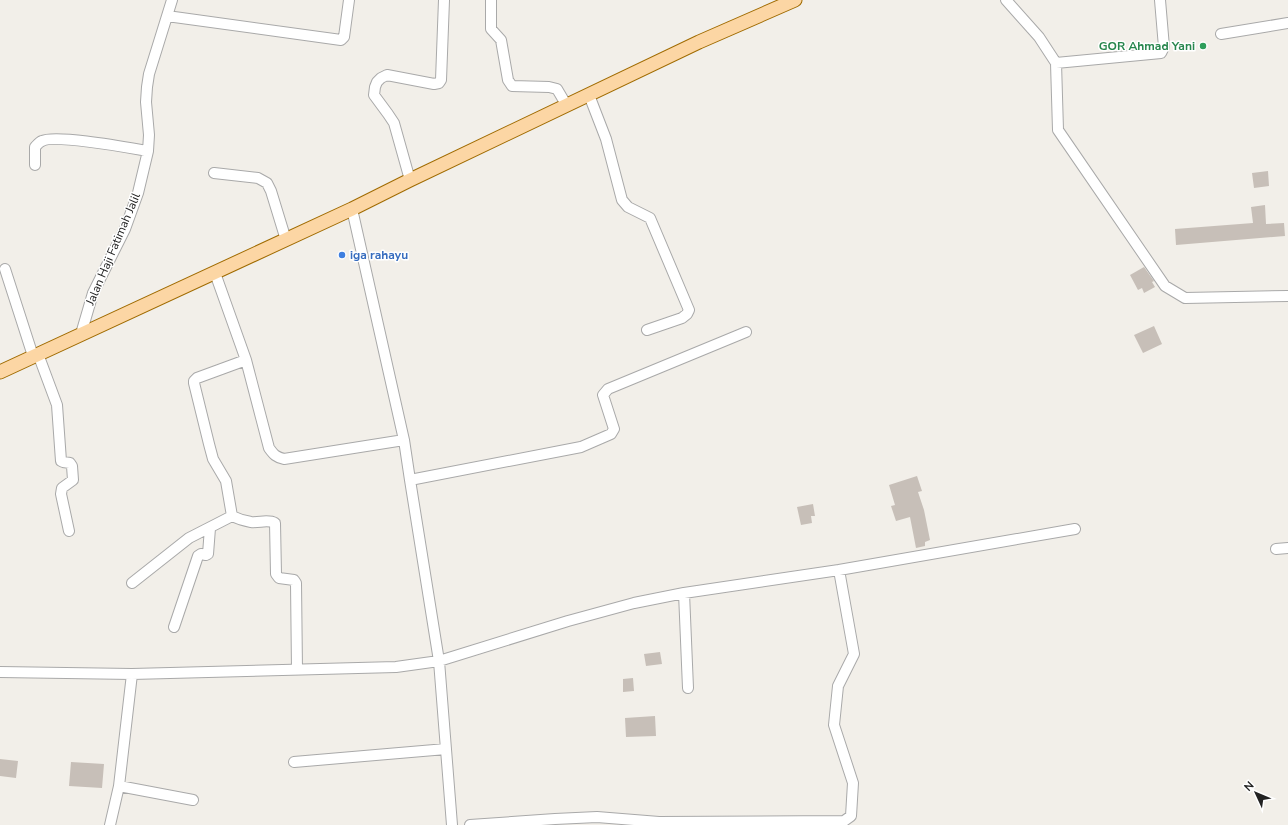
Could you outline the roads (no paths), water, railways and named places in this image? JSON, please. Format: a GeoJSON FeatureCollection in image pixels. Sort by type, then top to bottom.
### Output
{"type":"FeatureCollection","features":[{"type":"Feature","properties":{"kind":"main road"},"geometry":{"type":"LineString","coordinates":[[0,372],[352,209],[699,42],[795,0]]}},
{"type":"Feature","properties":{"kind":"street","name":"Jalan Haji Fatimah Jalil"},"geometry":{"type":"LineString","coordinates":[[80,334],[93,293],[125,229],[138,193],[148,150],[149,135],[146,102],[149,74],[172,0]]}},
{"type":"Feature","properties":{"kind":"street"},"geometry":{"type":"LineString","coordinates":[[167,16],[341,40],[344,37],[349,0]]}},
{"type":"Feature","properties":{"kind":"street"},"geometry":{"type":"LineString","coordinates":[[410,180],[394,123],[375,98],[373,92],[377,82],[387,75],[434,84],[439,83],[441,80],[444,0]]}},
{"type":"Feature","properties":{"kind":"street"},"geometry":{"type":"LineString","coordinates":[[491,0],[491,29],[502,40],[508,80],[512,86],[549,86],[557,89],[567,106]]}},
{"type":"Feature","properties":{"kind":"street"},"geometry":{"type":"LineString","coordinates":[[1006,0],[1039,37],[1056,63],[1058,130],[1165,286],[1185,298],[1288,296]]}},
{"type":"Feature","properties":{"kind":"street"},"geometry":{"type":"LineString","coordinates":[[1056,63],[1161,53],[1164,47],[1160,0]]}},
{"type":"Feature","properties":{"kind":"street"},"geometry":{"type":"LineString","coordinates":[[1221,34],[1288,23]]}},
{"type":"Feature","properties":{"kind":"street"},"geometry":{"type":"LineString","coordinates":[[589,95],[606,139],[622,200],[628,207],[650,218],[689,310],[688,314],[682,318],[646,330]]}},
{"type":"Feature","properties":{"kind":"street"},"geometry":{"type":"LineString","coordinates":[[34,164],[35,147],[41,141],[48,140],[72,140],[148,150]]}},
{"type":"Feature","properties":{"kind":"street"},"geometry":{"type":"LineString","coordinates":[[214,174],[258,178],[267,183],[271,191],[286,240]]}},
{"type":"Feature","properties":{"kind":"street"},"geometry":{"type":"LineString","coordinates":[[352,209],[404,440],[439,661],[452,825]]}},
{"type":"Feature","properties":{"kind":"street"},"geometry":{"type":"LineString","coordinates":[[5,269],[56,405],[61,461],[70,463],[72,466],[73,480],[62,488],[61,494],[69,531]]}},
{"type":"Feature","properties":{"kind":"street"},"geometry":{"type":"LineString","coordinates":[[214,273],[246,360],[270,448],[274,455],[278,458],[284,459],[404,440]]}},
{"type":"Feature","properties":{"kind":"street"},"geometry":{"type":"LineString","coordinates":[[410,480],[581,446],[611,434],[614,429],[603,395],[608,389],[746,332]]}},
{"type":"Feature","properties":{"kind":"street"},"geometry":{"type":"LineString","coordinates":[[232,516],[226,481],[213,459],[194,382],[197,378],[246,360]]}},
{"type":"Feature","properties":{"kind":"street"},"geometry":{"type":"LineString","coordinates":[[132,583],[189,538],[232,516],[252,522],[272,521],[275,523],[276,574],[279,578],[293,580],[296,582],[297,670]]}},
{"type":"Feature","properties":{"kind":"street"},"geometry":{"type":"LineString","coordinates":[[174,627],[198,556],[201,554],[208,554],[210,528]]}},
{"type":"Feature","properties":{"kind":"street"},"geometry":{"type":"LineString","coordinates":[[0,672],[132,674],[396,668],[439,661],[568,621],[634,603],[684,593],[839,570],[1076,529]]}},
{"type":"Feature","properties":{"kind":"street"},"geometry":{"type":"LineString","coordinates":[[1276,548],[1288,548]]}},
{"type":"Feature","properties":{"kind":"street"},"geometry":{"type":"LineString","coordinates":[[470,825],[597,817],[658,822],[844,821],[852,816],[853,783],[834,725],[838,686],[854,654],[839,570]]}},
{"type":"Feature","properties":{"kind":"street"},"geometry":{"type":"LineString","coordinates":[[684,593],[688,688]]}},
{"type":"Feature","properties":{"kind":"street"},"geometry":{"type":"LineString","coordinates":[[110,825],[119,786],[132,674]]}},
{"type":"Feature","properties":{"kind":"street"},"geometry":{"type":"LineString","coordinates":[[294,762],[446,749]]}},
{"type":"Feature","properties":{"kind":"street"},"geometry":{"type":"LineString","coordinates":[[119,786],[193,800]]}},
{"type":"Feature","properties":{"kind":"place","name":"GOR Ahmad Yani"},"geometry":{"type":"Point","coordinates":[1203,46]}},
{"type":"Feature","properties":{"kind":"place","name":"iga rahayu"},"geometry":{"type":"Point","coordinates":[342,255]}}]}
